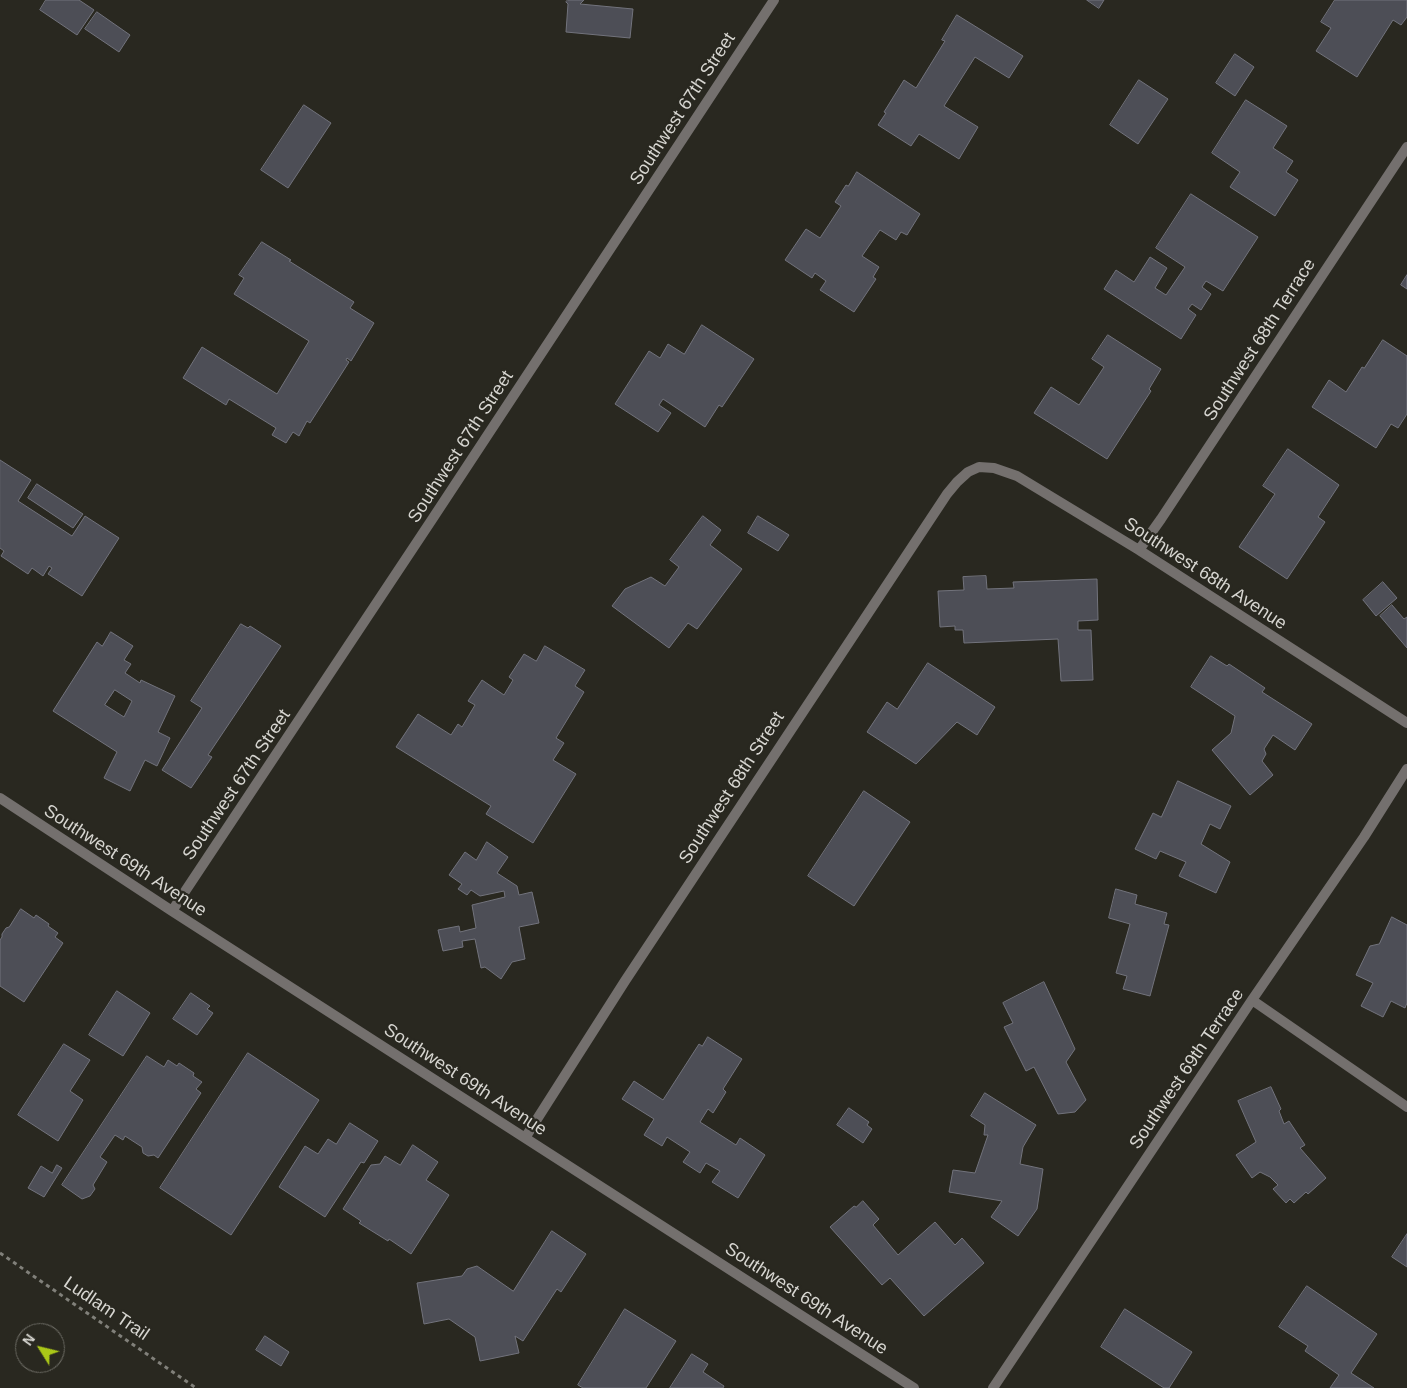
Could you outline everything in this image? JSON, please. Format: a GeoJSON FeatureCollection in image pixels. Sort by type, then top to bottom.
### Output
{"type":"FeatureCollection","features":[{"type":"Feature","properties":{"kind":"street","name":"Southwest 67th Street"},"geometry":{"type":"LineString","coordinates":[[172,911],[774,0]]}},
{"type":"Feature","properties":{"kind":"street","name":"Southwest 68th Terrace"},"geometry":{"type":"LineString","coordinates":[[1140,550],[1407,147]]}},
{"type":"Feature","properties":{"kind":"street","name":"Southwest 68th Avenue"},"geometry":{"type":"LineString","coordinates":[[979,467],[994,468],[1018,476],[1140,550],[1407,723]]}},
{"type":"Feature","properties":{"kind":"street","name":"Southwest 68th Street"},"geometry":{"type":"LineString","coordinates":[[526,1138],[625,980],[947,494],[968,472],[979,467]]}},
{"type":"Feature","properties":{"kind":"street","name":"Southwest 69th Terrace"},"geometry":{"type":"LineString","coordinates":[[993,1388],[1252,1000],[1364,837],[1407,769]]}},
{"type":"Feature","properties":{"kind":"street","name":"Southwest 69th Avenue"},"geometry":{"type":"LineString","coordinates":[[0,798],[172,911],[914,1388]]}},
{"type":"Feature","properties":{"kind":"street"},"geometry":{"type":"LineString","coordinates":[[1252,1000],[1407,1107]]}},
{"type":"Feature","properties":{"kind":"path","name":"Ludlam Trail"},"geometry":{"type":"LineString","coordinates":[[0,1253],[196,1388]]}},
{"type":"Feature","properties":{"kind":"building"},"geometry":{"type":"Polygon","coordinates":[[[46,0],[79,0],[94,10],[77,35],[40,10],[46,0]]]}},
{"type":"Feature","properties":{"kind":"building"},"geometry":{"type":"Polygon","coordinates":[[[568,0],[584,0],[580,4],[633,9],[630,38],[566,32],[568,4],[566,2],[568,0]]]}},
{"type":"Feature","properties":{"kind":"building"},"geometry":{"type":"Polygon","coordinates":[[[1087,0],[1104,0],[1099,8],[1087,0]]]}},
{"type":"Feature","properties":{"kind":"building"},"geometry":{"type":"Polygon","coordinates":[[[1335,0],[1407,0],[1407,17],[1401,25],[1393,20],[1357,77],[1316,51],[1331,28],[1321,22],[1335,0]]]}},
{"type":"Feature","properties":{"kind":"building"},"geometry":{"type":"Polygon","coordinates":[[[97,12],[130,35],[119,52],[85,29],[97,12]]]}},
{"type":"Feature","properties":{"kind":"building"},"geometry":{"type":"Polygon","coordinates":[[[957,15],[1023,56],[1009,78],[975,57],[944,106],[978,127],[959,159],[919,134],[911,146],[878,125],[904,80],[916,88],[945,41],[942,40],[957,15]]]}},
{"type":"Feature","properties":{"kind":"building"},"geometry":{"type":"Polygon","coordinates":[[[1235,54],[1254,67],[1235,96],[1216,83],[1235,54]]]}},
{"type":"Feature","properties":{"kind":"building"},"geometry":{"type":"Polygon","coordinates":[[[1139,80],[1168,99],[1138,144],[1110,125],[1139,80]]]}},
{"type":"Feature","properties":{"kind":"building"},"geometry":{"type":"Polygon","coordinates":[[[1246,100],[1287,126],[1273,148],[1293,161],[1286,172],[1298,180],[1275,216],[1230,187],[1240,172],[1212,153],[1246,100]]]}},
{"type":"Feature","properties":{"kind":"building"},"geometry":{"type":"Polygon","coordinates":[[[304,105],[331,123],[288,188],[261,170],[304,105]]]}},
{"type":"Feature","properties":{"kind":"building"},"geometry":{"type":"Polygon","coordinates":[[[857,172],[920,214],[907,235],[901,232],[896,240],[880,230],[862,256],[879,267],[873,277],[876,279],[854,312],[820,290],[826,281],[815,273],[812,278],[785,260],[806,229],[820,238],[841,206],[835,202],[857,172]]]}},
{"type":"Feature","properties":{"kind":"building"},"geometry":{"type":"Polygon","coordinates":[[[1191,194],[1258,237],[1223,291],[1206,281],[1202,287],[1211,294],[1201,310],[1192,304],[1188,309],[1196,315],[1181,339],[1104,289],[1116,270],[1134,282],[1150,257],[1167,268],[1155,288],[1166,295],[1185,267],[1156,248],[1191,194]]]}},
{"type":"Feature","properties":{"kind":"building"},"geometry":{"type":"Polygon","coordinates":[[[262,242],[354,302],[350,308],[374,323],[351,361],[347,358],[346,360],[349,362],[310,423],[307,421],[299,436],[293,432],[286,443],[272,435],[276,428],[229,399],[226,405],[183,378],[202,347],[277,394],[309,341],[234,294],[244,278],[239,275],[262,242]]]}},
{"type":"Feature","properties":{"kind":"building"},"geometry":{"type":"Polygon","coordinates":[[[1407,275],[1407,289],[1401,285],[1407,275]]]}},
{"type":"Feature","properties":{"kind":"building"},"geometry":{"type":"Polygon","coordinates":[[[702,325],[754,359],[722,407],[719,405],[705,427],[663,399],[659,405],[671,413],[658,432],[615,404],[649,351],[660,358],[668,344],[684,354],[702,325]]]}},
{"type":"Feature","properties":{"kind":"building"},"geometry":{"type":"Polygon","coordinates":[[[1108,335],[1161,369],[1149,389],[1151,391],[1107,459],[1034,413],[1051,387],[1079,405],[1104,367],[1092,359],[1108,335]]]}},
{"type":"Feature","properties":{"kind":"building"},"geometry":{"type":"Polygon","coordinates":[[[1383,340],[1407,356],[1407,414],[1398,428],[1391,424],[1376,448],[1312,407],[1329,380],[1346,392],[1383,340]]]}},
{"type":"Feature","properties":{"kind":"building"},"geometry":{"type":"Polygon","coordinates":[[[1288,449],[1339,485],[1318,517],[1325,522],[1287,579],[1239,547],[1275,494],[1263,486],[1288,449]]]}},
{"type":"Feature","properties":{"kind":"building"},"geometry":{"type":"Polygon","coordinates":[[[0,460],[31,480],[18,501],[72,536],[85,516],[119,538],[82,596],[48,574],[52,568],[49,566],[43,576],[32,568],[28,574],[1,556],[4,551],[0,548],[0,460]]]}},
{"type":"Feature","properties":{"kind":"building"},"geometry":{"type":"Polygon","coordinates":[[[37,484],[83,514],[73,528],[28,498],[37,484]]]}},
{"type":"Feature","properties":{"kind":"building"},"geometry":{"type":"Polygon","coordinates":[[[703,516],[721,530],[710,545],[742,569],[697,629],[688,623],[669,648],[612,606],[625,589],[651,577],[665,586],[679,567],[670,560],[703,516]]]}},
{"type":"Feature","properties":{"kind":"building"},"geometry":{"type":"Polygon","coordinates":[[[758,516],[789,535],[778,551],[748,533],[758,516]]]}},
{"type":"Feature","properties":{"kind":"building"},"geometry":{"type":"Polygon","coordinates":[[[986,576],[987,589],[1014,588],[1013,582],[1097,579],[1098,620],[1078,621],[1078,630],[1091,630],[1093,680],[1061,681],[1058,639],[964,643],[963,630],[955,630],[955,626],[940,627],[938,591],[964,590],[963,577],[986,576]]]}},
{"type":"Feature","properties":{"kind":"building"},"geometry":{"type":"Polygon","coordinates":[[[1383,582],[1397,598],[1376,616],[1363,600],[1383,582]]]}},
{"type":"Feature","properties":{"kind":"building"},"geometry":{"type":"Polygon","coordinates":[[[1392,605],[1404,619],[1407,617],[1407,648],[1380,616],[1392,605]]]}},
{"type":"Feature","properties":{"kind":"building"},"geometry":{"type":"Polygon","coordinates":[[[241,624],[248,628],[250,626],[281,646],[208,755],[212,757],[191,788],[162,770],[202,708],[191,701],[241,624]]]}},
{"type":"Feature","properties":{"kind":"building"},"geometry":{"type":"Polygon","coordinates":[[[111,632],[133,646],[124,660],[131,664],[125,673],[140,683],[141,680],[175,696],[158,732],[170,738],[157,766],[145,760],[130,791],[104,778],[117,752],[53,711],[97,642],[102,646],[111,632]],[[115,690],[105,705],[124,717],[132,701],[115,690]]]}},
{"type":"Feature","properties":{"kind":"building"},"geometry":{"type":"Polygon","coordinates":[[[545,646],[585,670],[575,686],[584,692],[556,738],[564,743],[553,760],[576,774],[533,843],[486,814],[491,806],[396,747],[418,714],[451,735],[458,724],[462,727],[475,705],[468,701],[482,680],[504,695],[513,680],[509,677],[524,654],[536,661],[545,646]]]}},
{"type":"Feature","properties":{"kind":"building"},"geometry":{"type":"Polygon","coordinates":[[[1211,656],[1227,666],[1229,664],[1265,688],[1262,692],[1312,724],[1295,750],[1273,735],[1264,749],[1266,754],[1262,761],[1273,775],[1250,795],[1212,750],[1231,733],[1235,716],[1191,687],[1211,656]]]}},
{"type":"Feature","properties":{"kind":"building"},"geometry":{"type":"Polygon","coordinates":[[[928,663],[995,707],[977,735],[957,722],[916,764],[867,732],[887,702],[897,709],[928,663]]]}},
{"type":"Feature","properties":{"kind":"building"},"geometry":{"type":"Polygon","coordinates":[[[1178,781],[1231,806],[1220,829],[1210,824],[1201,844],[1230,862],[1216,893],[1179,876],[1186,862],[1160,851],[1156,859],[1135,849],[1153,813],[1161,817],[1178,781]]]}},
{"type":"Feature","properties":{"kind":"building"},"geometry":{"type":"Polygon","coordinates":[[[864,791],[910,822],[854,906],[808,876],[864,791]]]}},
{"type":"Feature","properties":{"kind":"building"},"geometry":{"type":"Polygon","coordinates":[[[487,842],[508,857],[497,873],[517,886],[519,895],[532,892],[539,923],[519,927],[525,959],[512,962],[501,979],[485,967],[481,968],[475,939],[462,941],[463,947],[443,951],[438,930],[459,926],[460,932],[476,928],[472,905],[505,897],[504,891],[480,896],[471,890],[467,895],[458,889],[462,884],[449,875],[465,852],[476,860],[487,842]]]}},
{"type":"Feature","properties":{"kind":"building"},"geometry":{"type":"Polygon","coordinates":[[[1116,889],[1137,895],[1135,904],[1167,913],[1164,924],[1169,925],[1150,996],[1123,989],[1127,976],[1116,973],[1130,924],[1109,918],[1116,889]]]}},
{"type":"Feature","properties":{"kind":"building"},"geometry":{"type":"Polygon","coordinates":[[[21,909],[34,918],[36,915],[49,924],[48,926],[58,933],[55,937],[63,943],[24,1002],[0,986],[0,940],[6,928],[9,927],[21,909]]]}},
{"type":"Feature","properties":{"kind":"building"},"geometry":{"type":"Polygon","coordinates":[[[1392,917],[1407,925],[1407,1003],[1405,1008],[1391,1001],[1383,1017],[1361,1006],[1373,983],[1356,975],[1370,946],[1379,944],[1392,917]]]}},
{"type":"Feature","properties":{"kind":"building"},"geometry":{"type":"Polygon","coordinates":[[[1044,982],[1075,1049],[1066,1062],[1086,1100],[1075,1112],[1058,1114],[1034,1067],[1026,1071],[1004,1027],[1013,1023],[1003,1003],[1044,982]]]}},
{"type":"Feature","properties":{"kind":"building"},"geometry":{"type":"Polygon","coordinates":[[[117,991],[150,1013],[123,1056],[89,1035],[117,991]]]}},
{"type":"Feature","properties":{"kind":"building"},"geometry":{"type":"Polygon","coordinates":[[[191,993],[210,1006],[207,1009],[213,1013],[197,1035],[173,1019],[191,993]]]}},
{"type":"Feature","properties":{"kind":"building"},"geometry":{"type":"Polygon","coordinates":[[[708,1037],[742,1059],[723,1089],[726,1092],[713,1113],[708,1109],[700,1122],[736,1145],[740,1138],[765,1155],[738,1198],[712,1182],[720,1171],[706,1163],[700,1173],[683,1162],[690,1152],[667,1137],[662,1146],[644,1135],[654,1119],[622,1099],[634,1081],[663,1100],[699,1044],[702,1046],[708,1037]]]}},
{"type":"Feature","properties":{"kind":"building"},"geometry":{"type":"Polygon","coordinates":[[[64,1044],[90,1060],[70,1091],[83,1100],[58,1141],[18,1115],[64,1044]]]}},
{"type":"Feature","properties":{"kind":"building"},"geometry":{"type":"Polygon","coordinates":[[[248,1053],[319,1100],[231,1235],[160,1188],[248,1053]]]}},
{"type":"Feature","properties":{"kind":"building"},"geometry":{"type":"Polygon","coordinates":[[[147,1056],[164,1067],[168,1060],[177,1066],[179,1063],[194,1073],[193,1076],[202,1082],[196,1089],[201,1093],[158,1158],[154,1155],[148,1156],[143,1153],[142,1147],[125,1136],[123,1140],[115,1135],[100,1157],[107,1162],[93,1185],[95,1189],[90,1196],[82,1199],[62,1185],[147,1056]]]}},
{"type":"Feature","properties":{"kind":"building"},"geometry":{"type":"Polygon","coordinates":[[[1271,1087],[1281,1109],[1279,1111],[1284,1124],[1289,1121],[1305,1145],[1300,1148],[1326,1178],[1308,1194],[1306,1192],[1294,1203],[1290,1199],[1286,1203],[1273,1189],[1278,1185],[1270,1177],[1260,1172],[1252,1178],[1236,1155],[1256,1142],[1238,1101],[1271,1087]]]}},
{"type":"Feature","properties":{"kind":"building"},"geometry":{"type":"Polygon","coordinates":[[[985,1093],[1036,1125],[1023,1147],[1020,1164],[1043,1169],[1037,1209],[1018,1236],[991,1217],[1002,1201],[949,1192],[953,1170],[975,1173],[988,1135],[984,1135],[985,1125],[971,1116],[985,1093]]]}},
{"type":"Feature","properties":{"kind":"building"},"geometry":{"type":"Polygon","coordinates":[[[849,1108],[869,1122],[867,1125],[872,1129],[863,1143],[837,1125],[849,1108]]]}},
{"type":"Feature","properties":{"kind":"building"},"geometry":{"type":"Polygon","coordinates":[[[350,1123],[378,1141],[364,1163],[361,1162],[325,1217],[279,1187],[305,1146],[318,1154],[328,1139],[336,1144],[350,1123]]]}},
{"type":"Feature","properties":{"kind":"building"},"geometry":{"type":"Polygon","coordinates":[[[413,1145],[438,1162],[426,1180],[449,1195],[411,1254],[389,1239],[388,1241],[359,1223],[361,1221],[343,1209],[371,1165],[380,1164],[385,1156],[400,1165],[413,1145]]]}},
{"type":"Feature","properties":{"kind":"building"},"geometry":{"type":"Polygon","coordinates":[[[57,1165],[62,1168],[44,1197],[28,1188],[41,1166],[52,1173],[57,1165]]]}},
{"type":"Feature","properties":{"kind":"building"},"geometry":{"type":"Polygon","coordinates":[[[863,1201],[879,1219],[873,1225],[898,1255],[935,1222],[955,1245],[962,1238],[984,1263],[924,1316],[890,1278],[882,1285],[830,1227],[854,1206],[856,1207],[863,1201]]]}},
{"type":"Feature","properties":{"kind":"building"},"geometry":{"type":"Polygon","coordinates":[[[552,1231],[586,1254],[561,1292],[557,1289],[523,1341],[515,1336],[519,1353],[480,1361],[475,1337],[449,1319],[424,1324],[417,1283],[462,1276],[467,1269],[477,1266],[513,1291],[552,1231]]]}},
{"type":"Feature","properties":{"kind":"building"},"geometry":{"type":"Polygon","coordinates":[[[1407,1234],[1407,1267],[1392,1257],[1407,1234]]]}},
{"type":"Feature","properties":{"kind":"building"},"geometry":{"type":"Polygon","coordinates":[[[1307,1286],[1377,1334],[1351,1373],[1374,1388],[1330,1388],[1339,1375],[1305,1351],[1308,1346],[1279,1327],[1307,1286]]]}},
{"type":"Feature","properties":{"kind":"building"},"geometry":{"type":"Polygon","coordinates":[[[625,1309],[676,1341],[646,1388],[583,1388],[578,1385],[625,1309]]]}},
{"type":"Feature","properties":{"kind":"building"},"geometry":{"type":"Polygon","coordinates":[[[1125,1309],[1192,1352],[1169,1388],[1164,1388],[1101,1347],[1125,1309]]]}},
{"type":"Feature","properties":{"kind":"building"},"geometry":{"type":"Polygon","coordinates":[[[265,1336],[289,1352],[281,1366],[256,1350],[265,1336]]]}},
{"type":"Feature","properties":{"kind":"building"},"geometry":{"type":"Polygon","coordinates":[[[692,1354],[708,1364],[703,1372],[724,1386],[723,1388],[670,1388],[692,1354]]]}}]}
